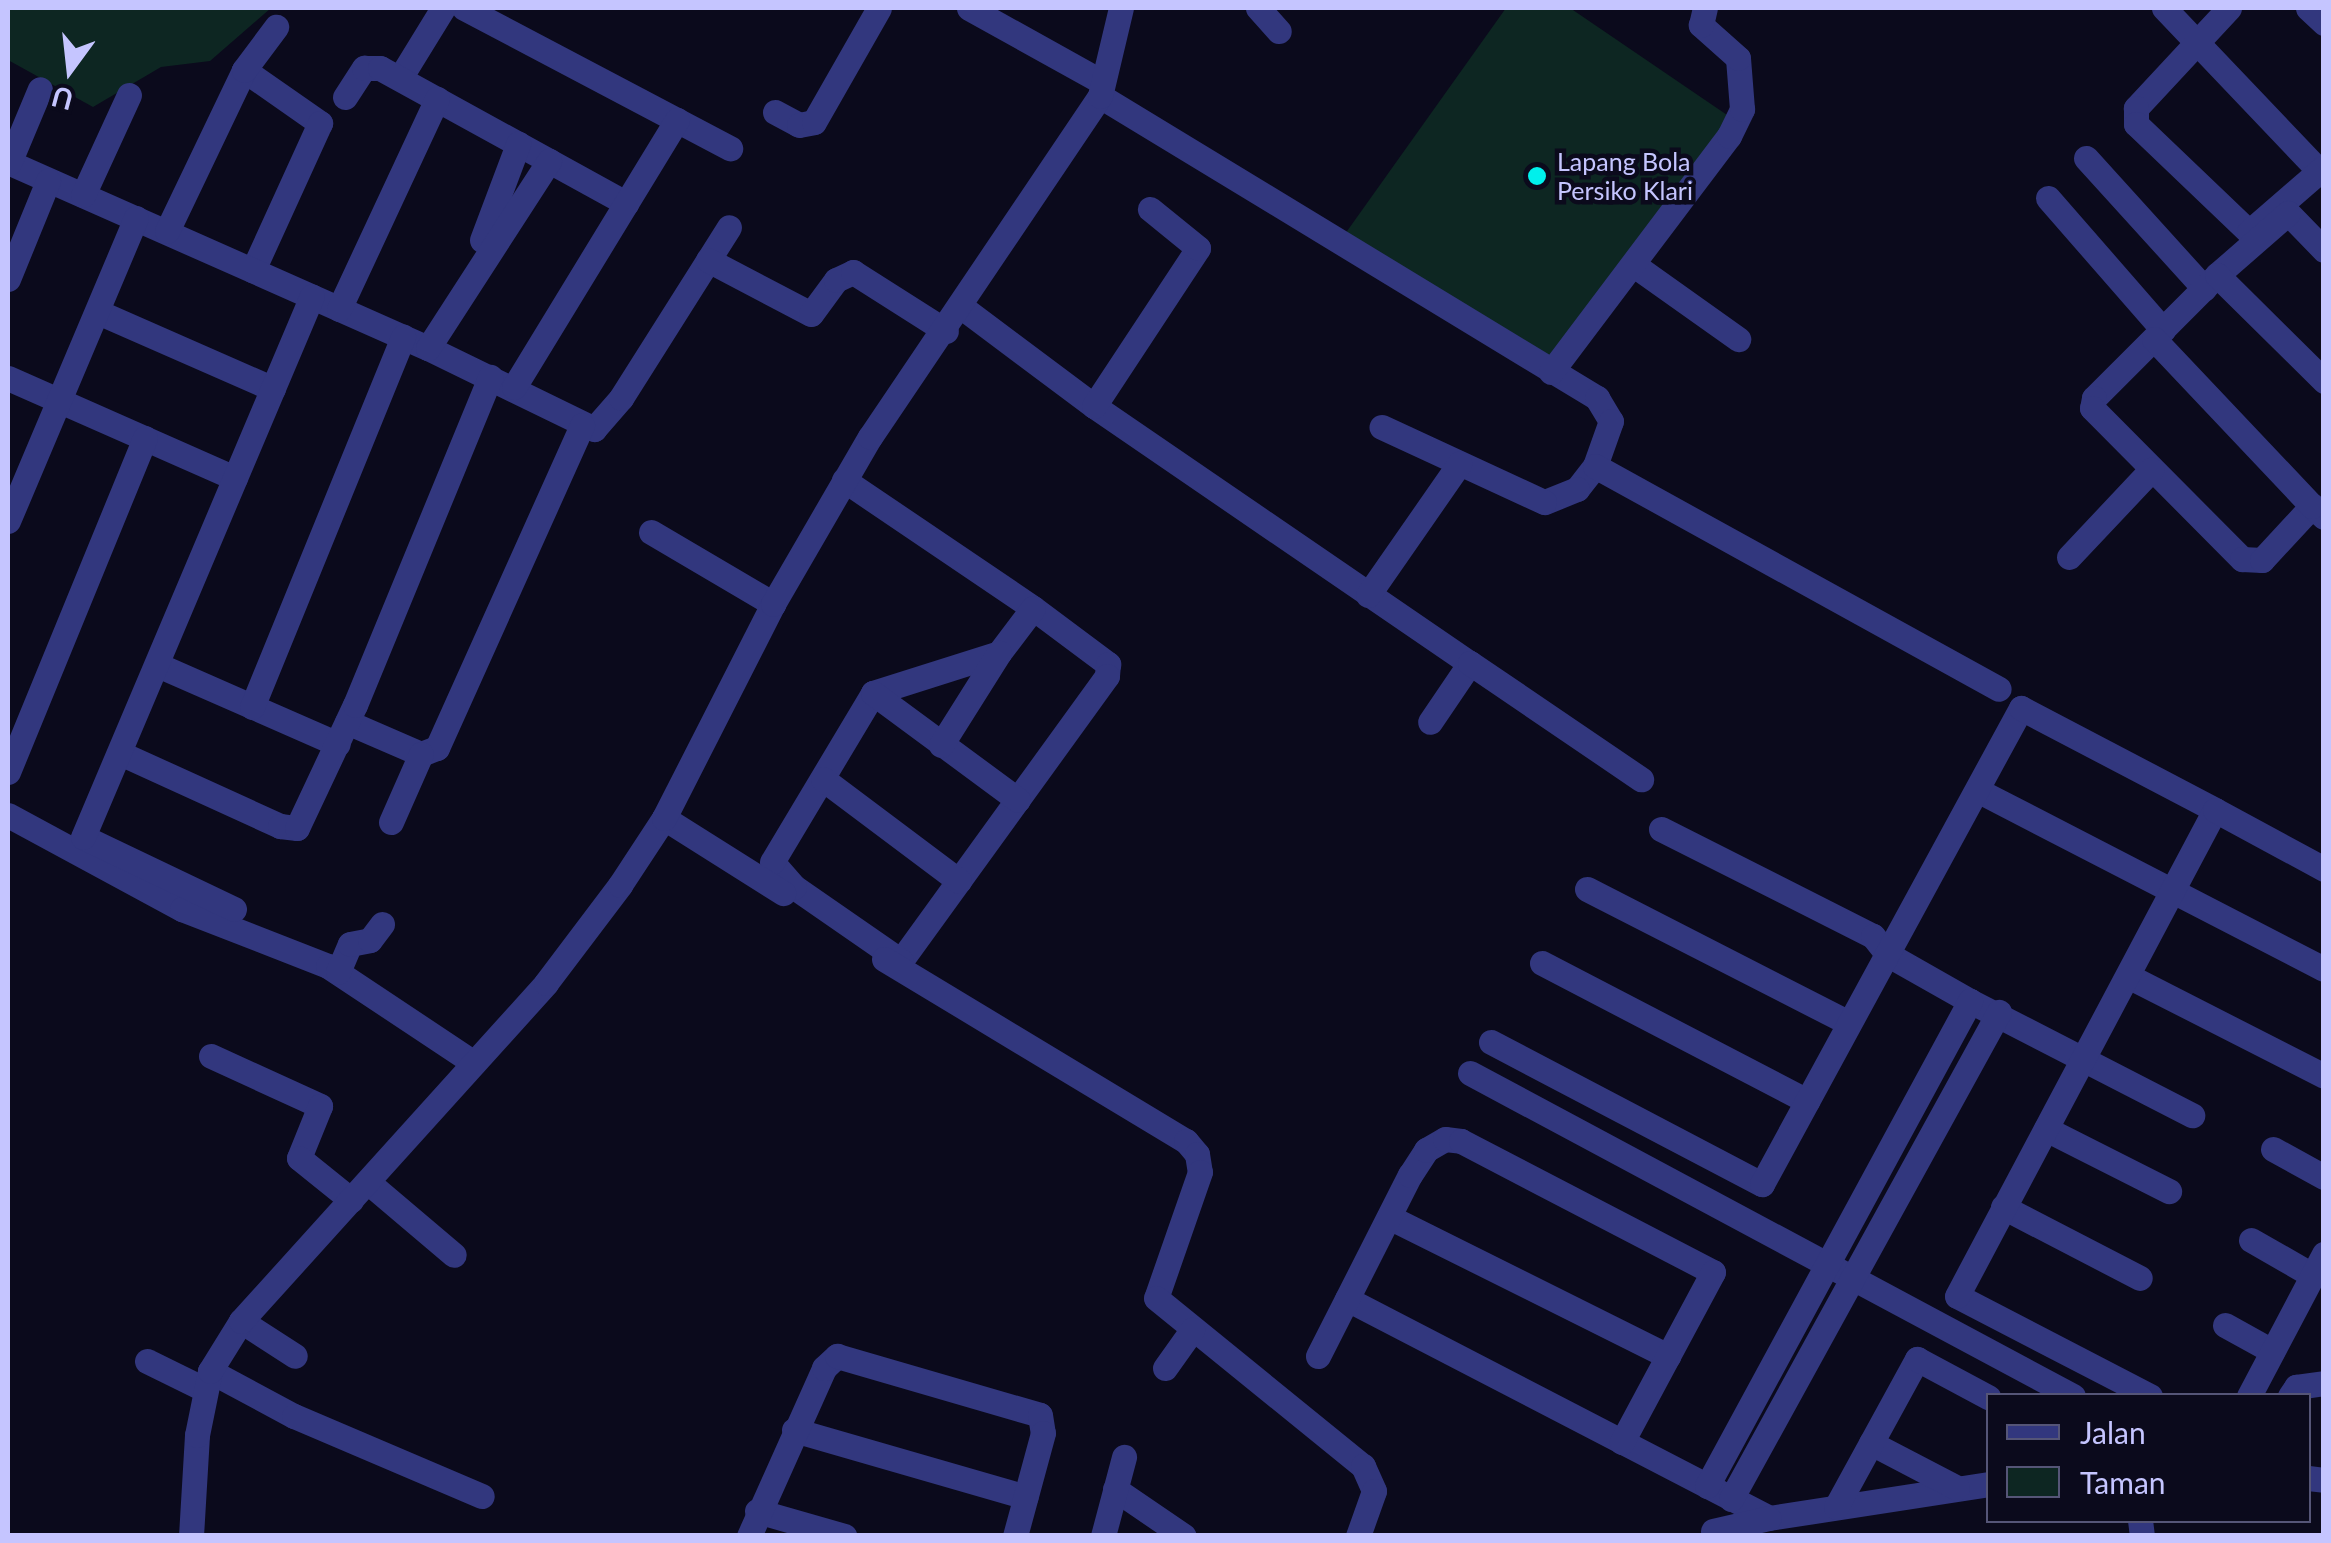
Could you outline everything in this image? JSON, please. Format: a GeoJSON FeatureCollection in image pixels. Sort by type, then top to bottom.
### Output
{"type":"FeatureCollection","features":[{"type":"Feature","properties":{"kind":"street"},"geometry":{"type":"LineString","coordinates":[[400,78],[442,8]]}},
{"type":"Feature","properties":{"kind":"street"},"geometry":{"type":"LineString","coordinates":[[464,8],[730,148]]}},
{"type":"Feature","properties":{"kind":"street"},"geometry":{"type":"LineString","coordinates":[[775,112],[799,125],[814,122],[879,8]]}},
{"type":"Feature","properties":{"kind":"street"},"geometry":{"type":"LineString","coordinates":[[969,8],[1597,398],[1609,413],[1611,431],[1595,466],[1568,496],[1544,502],[1382,427]]}},
{"type":"Feature","properties":{"kind":"street"},"geometry":{"type":"LineString","coordinates":[[191,1536],[207,1380],[241,1321],[546,983],[664,818],[773,604],[844,480],[962,308],[1100,88],[1121,8]]}},
{"type":"Feature","properties":{"kind":"street"},"geometry":{"type":"LineString","coordinates":[[1258,8],[1279,31]]}},
{"type":"Feature","properties":{"kind":"street"},"geometry":{"type":"LineString","coordinates":[[1551,372],[1634,265],[1742,109],[1738,58],[1701,25],[1705,8]]}},
{"type":"Feature","properties":{"kind":"street"},"geometry":{"type":"LineString","coordinates":[[2164,8],[2198,39],[2322,169],[2248,232],[2136,124],[2136,108],[2198,39],[2229,8]]}},
{"type":"Feature","properties":{"kind":"street"},"geometry":{"type":"LineString","coordinates":[[2308,8],[2324,23]]}},
{"type":"Feature","properties":{"kind":"street"},"geometry":{"type":"LineString","coordinates":[[166,231],[244,70],[276,27]]}},
{"type":"Feature","properties":{"kind":"street"},"geometry":{"type":"LineString","coordinates":[[345,97],[364,68],[400,78],[626,204]]}},
{"type":"Feature","properties":{"kind":"street"},"geometry":{"type":"LineString","coordinates":[[244,70],[320,123],[253,270]]}},
{"type":"Feature","properties":{"kind":"street"},"geometry":{"type":"LineString","coordinates":[[40,90],[8,163],[340,308],[594,428],[605,420],[729,227]]}},
{"type":"Feature","properties":{"kind":"street"},"geometry":{"type":"LineString","coordinates":[[83,195],[128,95]]}},
{"type":"Feature","properties":{"kind":"street"},"geometry":{"type":"LineString","coordinates":[[340,308],[436,99]]}},
{"type":"Feature","properties":{"kind":"street"},"geometry":{"type":"LineString","coordinates":[[514,388],[677,120]]}},
{"type":"Feature","properties":{"kind":"street"},"geometry":{"type":"LineString","coordinates":[[468,278],[518,144]]}},
{"type":"Feature","properties":{"kind":"street"},"geometry":{"type":"LineString","coordinates":[[2086,158],[2210,281],[2324,380]]}},
{"type":"Feature","properties":{"kind":"street"},"geometry":{"type":"LineString","coordinates":[[428,348],[468,278],[549,161]]}},
{"type":"Feature","properties":{"kind":"street"},"geometry":{"type":"LineString","coordinates":[[9,270],[48,181]]}},
{"type":"Feature","properties":{"kind":"street"},"geometry":{"type":"LineString","coordinates":[[2048,198],[2158,334],[2318,512],[2252,563],[2092,408],[2094,398],[2158,334],[2210,281],[2288,213],[2324,250]]}},
{"type":"Feature","properties":{"kind":"street"},"geometry":{"type":"LineString","coordinates":[[1094,406],[1198,248],[1150,209]]}},
{"type":"Feature","properties":{"kind":"street"},"geometry":{"type":"LineString","coordinates":[[8,521],[18,467],[60,399],[136,218]]}},
{"type":"Feature","properties":{"kind":"street"},"geometry":{"type":"LineString","coordinates":[[708,260],[812,314],[836,280],[853,272],[946,331]]}},
{"type":"Feature","properties":{"kind":"street"},"geometry":{"type":"LineString","coordinates":[[1634,265],[1738,339]]}},
{"type":"Feature","properties":{"kind":"street"},"geometry":{"type":"LineString","coordinates":[[234,908],[83,837],[160,666],[312,296]]}},
{"type":"Feature","properties":{"kind":"street"},"geometry":{"type":"LineString","coordinates":[[962,308],[1094,406],[1641,779]]}},
{"type":"Feature","properties":{"kind":"street"},"geometry":{"type":"LineString","coordinates":[[98,312],[272,389]]}},
{"type":"Feature","properties":{"kind":"street"},"geometry":{"type":"LineString","coordinates":[[252,706],[402,337]]}},
{"type":"Feature","properties":{"kind":"street"},"geometry":{"type":"LineString","coordinates":[[122,754],[290,829],[307,813],[490,376]]}},
{"type":"Feature","properties":{"kind":"street"},"geometry":{"type":"LineString","coordinates":[[8,378],[234,478]]}},
{"type":"Feature","properties":{"kind":"street"},"geometry":{"type":"LineString","coordinates":[[160,666],[252,706],[342,733],[421,754],[436,748],[582,425]]}},
{"type":"Feature","properties":{"kind":"street"},"geometry":{"type":"LineString","coordinates":[[8,772],[145,438]]}},
{"type":"Feature","properties":{"kind":"street"},"geometry":{"type":"LineString","coordinates":[[1368,595],[1459,464]]}},
{"type":"Feature","properties":{"kind":"street"},"geometry":{"type":"LineString","coordinates":[[1595,466],[1999,689]]}},
{"type":"Feature","properties":{"kind":"street"},"geometry":{"type":"LineString","coordinates":[[2069,557],[2152,470]]}},
{"type":"Feature","properties":{"kind":"street"},"geometry":{"type":"LineString","coordinates":[[844,480],[1105,659],[1108,670],[899,965]]}},
{"type":"Feature","properties":{"kind":"street"},"geometry":{"type":"LineString","coordinates":[[651,532],[773,604]]}},
{"type":"Feature","properties":{"kind":"street"},"geometry":{"type":"LineString","coordinates":[[941,744],[1033,608]]}},
{"type":"Feature","properties":{"kind":"street"},"geometry":{"type":"LineString","coordinates":[[899,965],[773,870],[873,694],[999,653]]}},
{"type":"Feature","properties":{"kind":"street"},"geometry":{"type":"LineString","coordinates":[[1430,722],[1470,663]]}},
{"type":"Feature","properties":{"kind":"street"},"geometry":{"type":"LineString","coordinates":[[873,694],[1018,800]]}},
{"type":"Feature","properties":{"kind":"street"},"geometry":{"type":"LineString","coordinates":[[1491,1042],[1762,1184],[2021,708],[2324,868]]}},
{"type":"Feature","properties":{"kind":"street"},"geometry":{"type":"LineString","coordinates":[[391,822],[421,754]]}},
{"type":"Feature","properties":{"kind":"street"},"geometry":{"type":"LineString","coordinates":[[823,779],[960,881]]}},
{"type":"Feature","properties":{"kind":"street"},"geometry":{"type":"LineString","coordinates":[[1977,790],[2324,969]]}},
{"type":"Feature","properties":{"kind":"street"},"geometry":{"type":"LineString","coordinates":[[2144,1393],[1957,1296],[2214,810]]}},
{"type":"Feature","properties":{"kind":"street"},"geometry":{"type":"LineString","coordinates":[[8,815],[182,909],[338,972],[474,1063]]}},
{"type":"Feature","properties":{"kind":"street"},"geometry":{"type":"LineString","coordinates":[[664,818],[1186,1141],[1197,1154],[1200,1172],[1155,1290],[1162,1307],[1362,1466],[1374,1490],[1358,1536]]}},
{"type":"Feature","properties":{"kind":"street"},"geometry":{"type":"LineString","coordinates":[[1660,829],[1873,936],[1887,954],[1970,1001],[2086,1055],[2192,1115]]}},
{"type":"Feature","properties":{"kind":"street"},"geometry":{"type":"LineString","coordinates":[[1587,888],[1849,1024]]}},
{"type":"Feature","properties":{"kind":"street"},"geometry":{"type":"LineString","coordinates":[[338,972],[350,944],[370,940],[382,924]]}},
{"type":"Feature","properties":{"kind":"street"},"geometry":{"type":"LineString","coordinates":[[1542,963],[1806,1102]]}},
{"type":"Feature","properties":{"kind":"street"},"geometry":{"type":"LineString","coordinates":[[2128,976],[2324,1076]]}},
{"type":"Feature","properties":{"kind":"street"},"geometry":{"type":"LineString","coordinates":[[1706,1486],[1970,1001]]}},
{"type":"Feature","properties":{"kind":"street"},"geometry":{"type":"LineString","coordinates":[[1731,1498],[1999,1012]]}},
{"type":"Feature","properties":{"kind":"street"},"geometry":{"type":"LineString","coordinates":[[211,1056],[320,1106],[299,1158],[360,1192],[454,1255]]}},
{"type":"Feature","properties":{"kind":"street"},"geometry":{"type":"LineString","coordinates":[[1470,1073],[2067,1393]]}},
{"type":"Feature","properties":{"kind":"street"},"geometry":{"type":"LineString","coordinates":[[2046,1129],[2170,1192]]}},
{"type":"Feature","properties":{"kind":"street"},"geometry":{"type":"LineString","coordinates":[[1318,1356],[1426,1150],[1445,1139],[1461,1141],[1714,1272],[1622,1442]]}},
{"type":"Feature","properties":{"kind":"street"},"geometry":{"type":"LineString","coordinates":[[2272,1148],[2324,1176]]}},
{"type":"Feature","properties":{"kind":"street"},"geometry":{"type":"LineString","coordinates":[[2004,1207],[2140,1278]]}},
{"type":"Feature","properties":{"kind":"street"},"geometry":{"type":"LineString","coordinates":[[1389,1217],[1668,1356]]}},
{"type":"Feature","properties":{"kind":"street"},"geometry":{"type":"LineString","coordinates":[[2250,1240],[2318,1264],[2251,1393]]}},
{"type":"Feature","properties":{"kind":"street"},"geometry":{"type":"LineString","coordinates":[[1347,1299],[1770,1518]]}},
{"type":"Feature","properties":{"kind":"street"},"geometry":{"type":"LineString","coordinates":[[241,1321],[296,1356]]}},
{"type":"Feature","properties":{"kind":"street"},"geometry":{"type":"LineString","coordinates":[[2225,1325],[2272,1351]]}},
{"type":"Feature","properties":{"kind":"street"},"geometry":{"type":"LineString","coordinates":[[1165,1368],[1192,1330]]}},
{"type":"Feature","properties":{"kind":"street"},"geometry":{"type":"LineString","coordinates":[[844,1536],[753,1523],[829,1360],[855,1359],[1040,1415],[1044,1426],[1015,1536]]}},
{"type":"Feature","properties":{"kind":"street"},"geometry":{"type":"LineString","coordinates":[[1836,1508],[1918,1359],[1986,1396]]}},
{"type":"Feature","properties":{"kind":"street"},"geometry":{"type":"LineString","coordinates":[[147,1361],[207,1380],[482,1496]]}},
{"type":"Feature","properties":{"kind":"street"},"geometry":{"type":"LineString","coordinates":[[2292,1393],[2296,1387],[2324,1382]]}},
{"type":"Feature","properties":{"kind":"street"},"geometry":{"type":"LineString","coordinates":[[794,1430],[1026,1497]]}},
{"type":"Feature","properties":{"kind":"street"},"geometry":{"type":"LineString","coordinates":[[1871,1444],[1956,1488]]}},
{"type":"Feature","properties":{"kind":"street"},"geometry":{"type":"LineString","coordinates":[[1103,1536],[1124,1457]]}},
{"type":"Feature","properties":{"kind":"street"},"geometry":{"type":"LineString","coordinates":[[1713,1531],[1770,1518],[1986,1484]]}},
{"type":"Feature","properties":{"kind":"street"},"geometry":{"type":"LineString","coordinates":[[1115,1490],[1184,1536]]}},
{"type":"Feature","properties":{"kind":"green space"},"geometry":{"type":"Polygon","coordinates":[[[8,8],[271,8],[210,61],[161,67],[93,107],[8,60],[8,8]]]}},
{"type":"Feature","properties":{"kind":"green space","name":"Lapang Bola Persiko Klari"},"geometry":{"type":"Polygon","coordinates":[[[1506,8],[1570,8],[1730,117],[1549,365],[1345,234],[1506,8]]]}},
{"type":"Feature","properties":{"kind":"place","name":"Lapang Bola Persiko Klari"},"geometry":{"type":"Point","coordinates":[1537,176]}}]}
